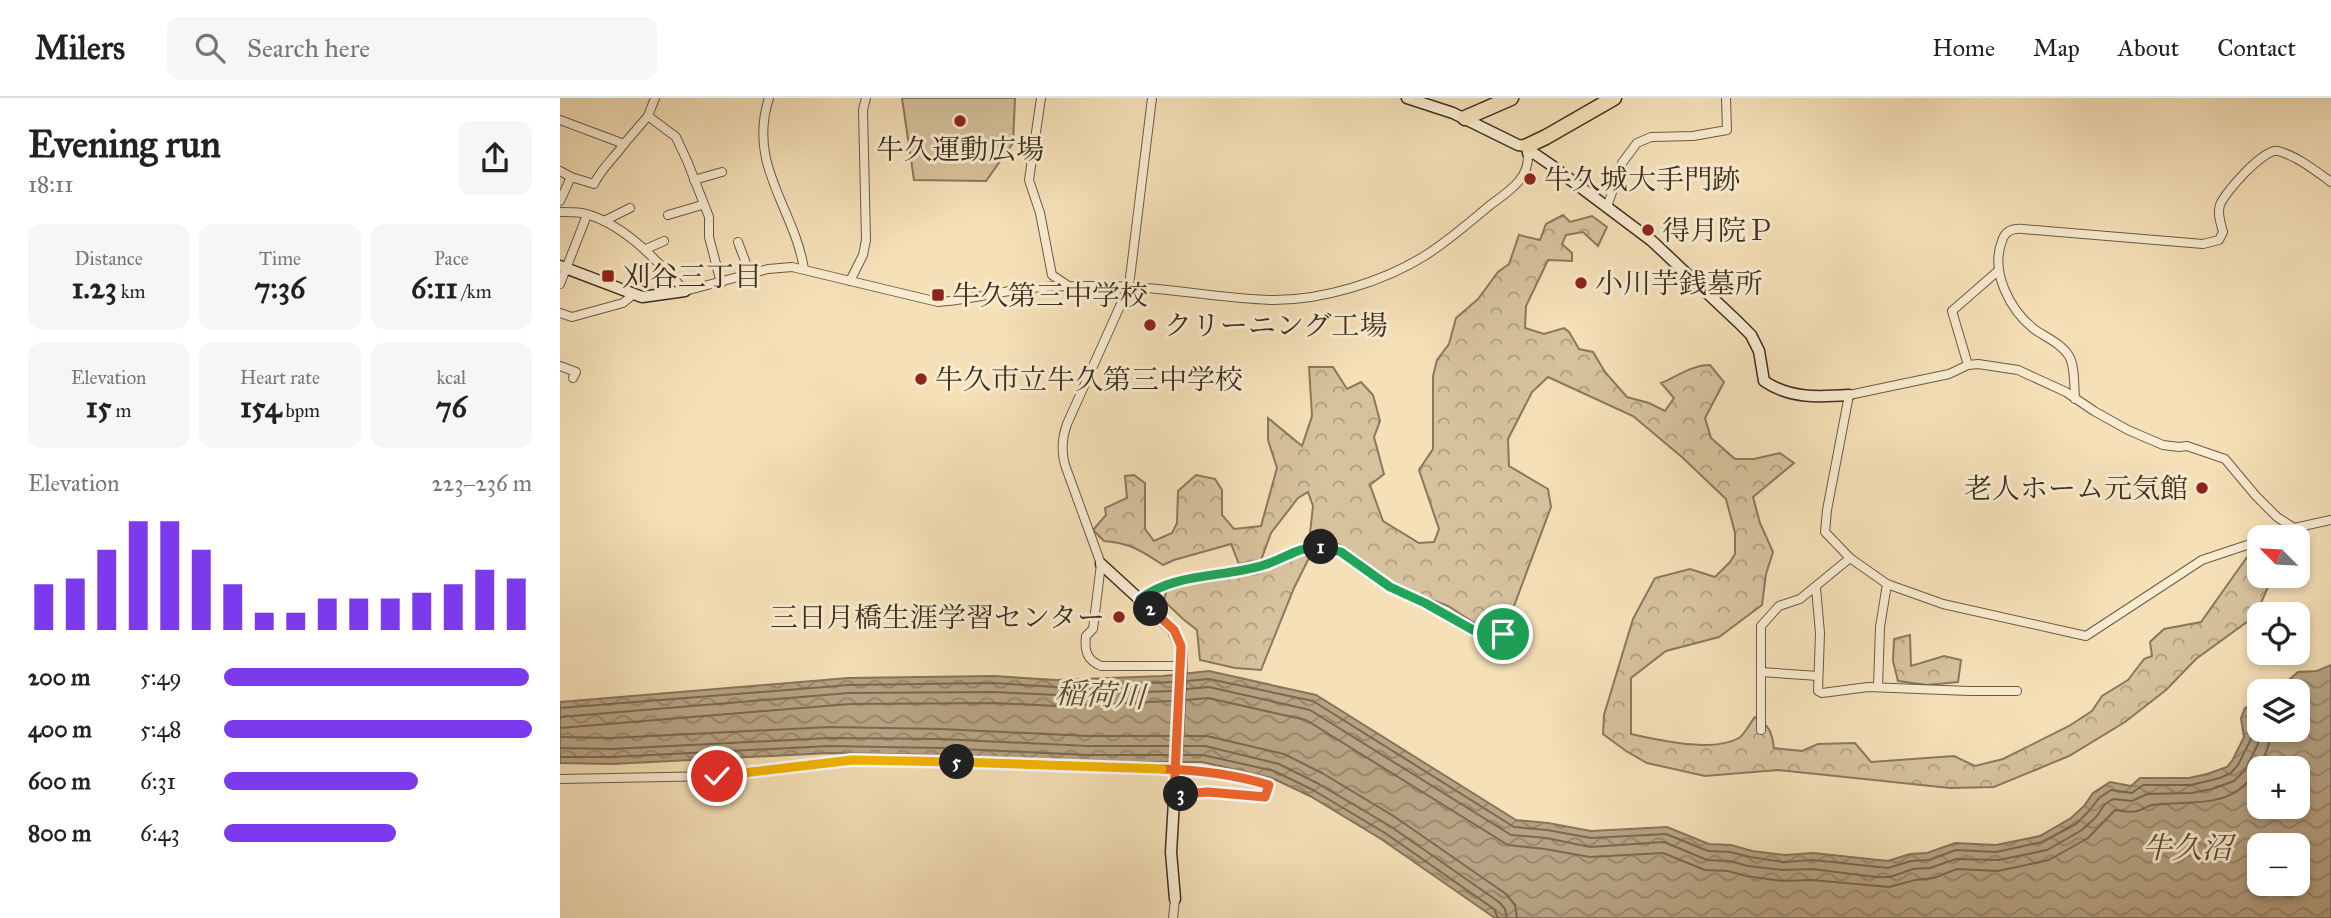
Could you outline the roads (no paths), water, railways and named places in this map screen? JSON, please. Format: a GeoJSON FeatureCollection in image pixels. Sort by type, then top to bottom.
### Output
{"type":"FeatureCollection","features":[{"type":"Feature","properties":{"kind":"highway"},"geometry":{"type":"LineString","coordinates":[[1465,118],[1511,98]]}},
{"type":"Feature","properties":{"kind":"highway"},"geometry":{"type":"LineString","coordinates":[[1527,150],[1614,98]]}},
{"type":"Feature","properties":{"kind":"street"},"geometry":{"type":"LineString","coordinates":[[560,171],[594,184],[599,173],[613,160],[648,116],[655,98]]}},
{"type":"Feature","properties":{"kind":"street"},"geometry":{"type":"LineString","coordinates":[[769,98],[763,124],[766,164],[801,248],[804,269]]}},
{"type":"Feature","properties":{"kind":"street"},"geometry":{"type":"LineString","coordinates":[[850,281],[863,255],[866,240],[863,110],[866,98]]}},
{"type":"Feature","properties":{"kind":"street"},"geometry":{"type":"LineString","coordinates":[[1041,98],[1029,180],[1040,213],[1052,275],[1067,285]]}},
{"type":"Feature","properties":{"kind":"street"},"geometry":{"type":"LineString","coordinates":[[1152,98],[1129,286],[1067,424],[1063,440],[1066,465],[1101,564],[1093,628],[1086,636],[1085,646],[1092,662],[1101,666],[1181,667]]}},
{"type":"Feature","properties":{"kind":"street"},"geometry":{"type":"LineString","coordinates":[[1411,98],[1465,118],[1535,154],[1653,241],[1751,335],[1759,351],[1764,381],[1774,388],[1814,397],[1849,396],[1949,374],[1968,365],[1986,364],[2018,370],[2128,430],[2163,445],[2187,446],[2225,459],[2256,496],[2289,525]]}},
{"type":"Feature","properties":{"kind":"street"},"geometry":{"type":"LineString","coordinates":[[1606,208],[1622,163],[1637,143],[1651,137],[1693,136],[1727,130],[1726,98]]}},
{"type":"Feature","properties":{"kind":"street"},"geometry":{"type":"LineString","coordinates":[[648,116],[676,137],[709,217],[709,237],[721,283]]}},
{"type":"Feature","properties":{"kind":"street"},"geometry":{"type":"LineString","coordinates":[[560,120],[624,144]]}},
{"type":"Feature","properties":{"kind":"street"},"geometry":{"type":"LineString","coordinates":[[563,267],[648,297],[781,268],[804,269],[938,302],[1034,287],[1067,285],[1129,286],[1270,300],[1311,298],[1388,275],[1426,255],[1513,188],[1527,171],[1527,150]]}},
{"type":"Feature","properties":{"kind":"street"},"geometry":{"type":"LineString","coordinates":[[2075,399],[2070,357],[2015,310],[2007,295],[1999,270],[2001,242],[2006,232],[2014,228],[2203,244],[2219,240],[2223,232],[2219,211],[2225,194],[2270,152],[2277,151],[2300,162],[2331,182]]}},
{"type":"Feature","properties":{"kind":"street"},"geometry":{"type":"LineString","coordinates":[[694,180],[722,172]]}},
{"type":"Feature","properties":{"kind":"street"},"geometry":{"type":"LineString","coordinates":[[560,201],[571,177]]}},
{"type":"Feature","properties":{"kind":"street"},"geometry":{"type":"LineString","coordinates":[[668,215],[702,205]]}},
{"type":"Feature","properties":{"kind":"street"},"geometry":{"type":"LineString","coordinates":[[604,221],[630,208]]}},
{"type":"Feature","properties":{"kind":"street"},"geometry":{"type":"LineString","coordinates":[[560,212],[587,215],[604,221],[646,249],[685,291]]}},
{"type":"Feature","properties":{"kind":"street"},"geometry":{"type":"LineString","coordinates":[[560,284],[563,267],[587,215]]}},
{"type":"Feature","properties":{"kind":"street"},"geometry":{"type":"LineString","coordinates":[[646,249],[664,241]]}},
{"type":"Feature","properties":{"kind":"street"},"geometry":{"type":"LineString","coordinates":[[738,242],[750,274]]}},
{"type":"Feature","properties":{"kind":"street"},"geometry":{"type":"LineString","coordinates":[[1968,365],[1952,311],[1999,270]]}},
{"type":"Feature","properties":{"kind":"street"},"geometry":{"type":"LineString","coordinates":[[560,313],[572,317],[623,303],[634,294]]}},
{"type":"Feature","properties":{"kind":"street"},"geometry":{"type":"LineString","coordinates":[[560,366],[576,372],[573,378]]}},
{"type":"Feature","properties":{"kind":"street"},"geometry":{"type":"LineString","coordinates":[[1849,396],[1825,532],[1850,558],[1887,584],[1943,604],[2085,636],[2202,560],[2247,545]]}},
{"type":"Feature","properties":{"kind":"street"},"geometry":{"type":"LineString","coordinates":[[2308,525],[2331,520]]}},
{"type":"Feature","properties":{"kind":"street"},"geometry":{"type":"LineString","coordinates":[[1140,599],[1170,582],[1240,571],[1267,564],[1304,548],[1319,547],[1341,552],[1390,587],[1473,630],[1492,634],[1508,632]]}},
{"type":"Feature","properties":{"kind":"street"},"geometry":{"type":"LineString","coordinates":[[1761,730],[1761,626],[1779,606],[1800,599],[1850,558]]}},
{"type":"Feature","properties":{"kind":"street"},"geometry":{"type":"LineString","coordinates":[[1101,564],[1174,630],[1181,646],[1171,852],[1175,899],[1173,918]]}},
{"type":"Feature","properties":{"kind":"street"},"geometry":{"type":"LineString","coordinates":[[1878,687],[1880,627],[1887,584]]}},
{"type":"Feature","properties":{"kind":"street"},"geometry":{"type":"LineString","coordinates":[[1816,588],[1820,633],[1818,691],[1822,693],[1878,687],[2017,691]]}},
{"type":"Feature","properties":{"kind":"street"},"geometry":{"type":"LineString","coordinates":[[1761,672],[1818,676]]}},
{"type":"Feature","properties":{"kind":"street"},"geometry":{"type":"LineString","coordinates":[[560,779],[717,776],[852,760],[1203,770],[1239,776],[1269,785],[1265,797],[1174,790]]}},
{"type":"Feature","properties":{"kind":"water","name":"牛久沼"},"geometry":{"type":"Polygon","coordinates":[[[2331,665],[2331,918],[1495,918],[1381,839],[1310,796],[1272,778],[1202,762],[1087,762],[829,753],[612,764],[560,763],[560,702],[848,678],[994,676],[1056,680],[1163,676],[1209,671],[1316,695],[1516,820],[1591,831],[1667,827],[1709,844],[1731,845],[1752,851],[1785,855],[1813,853],[1888,861],[1910,854],[1927,853],[1955,843],[1996,845],[2040,836],[2071,818],[2093,793],[2110,782],[2131,786],[2140,778],[2189,778],[2227,767],[2244,737],[2241,718],[2247,707],[2247,742],[2310,742],[2310,679],[2290,679],[2298,672],[2317,671],[2331,665]]]}},
{"type":"Feature","properties":{"kind":"place","name":"牛久運動広場"},"geometry":{"type":"Point","coordinates":[960,121]}},
{"type":"Feature","properties":{"kind":"place","name":"牛久城大手門跡"},"geometry":{"type":"Point","coordinates":[1530,179]}},
{"type":"Feature","properties":{"kind":"place","name":"得月院Ｐ"},"geometry":{"type":"Point","coordinates":[1648,230]}},
{"type":"Feature","properties":{"kind":"place","name":"刈谷三丁目"},"geometry":{"type":"Point","coordinates":[608,276]}},
{"type":"Feature","properties":{"kind":"place","name":"小川芋銭墓所"},"geometry":{"type":"Point","coordinates":[1581,283]}},
{"type":"Feature","properties":{"kind":"place","name":"牛久第三中学校"},"geometry":{"type":"Point","coordinates":[938,295]}},
{"type":"Feature","properties":{"kind":"place","name":"クリーニング工場"},"geometry":{"type":"Point","coordinates":[1150,325]}},
{"type":"Feature","properties":{"kind":"place","name":"牛久市立牛久第三中学校"},"geometry":{"type":"Point","coordinates":[921,379]}},
{"type":"Feature","properties":{"kind":"place","name":"老人ホーム元気館"},"geometry":{"type":"Point","coordinates":[2202,488]}},
{"type":"Feature","properties":{"kind":"place","name":"三日月橋生涯学習センター"},"geometry":{"type":"Point","coordinates":[1119,617]}},
{"type":"Feature","properties":{"kind":"water label","name":"稲荷川"},"geometry":{"type":"Point","coordinates":[1100,695]}}]}
